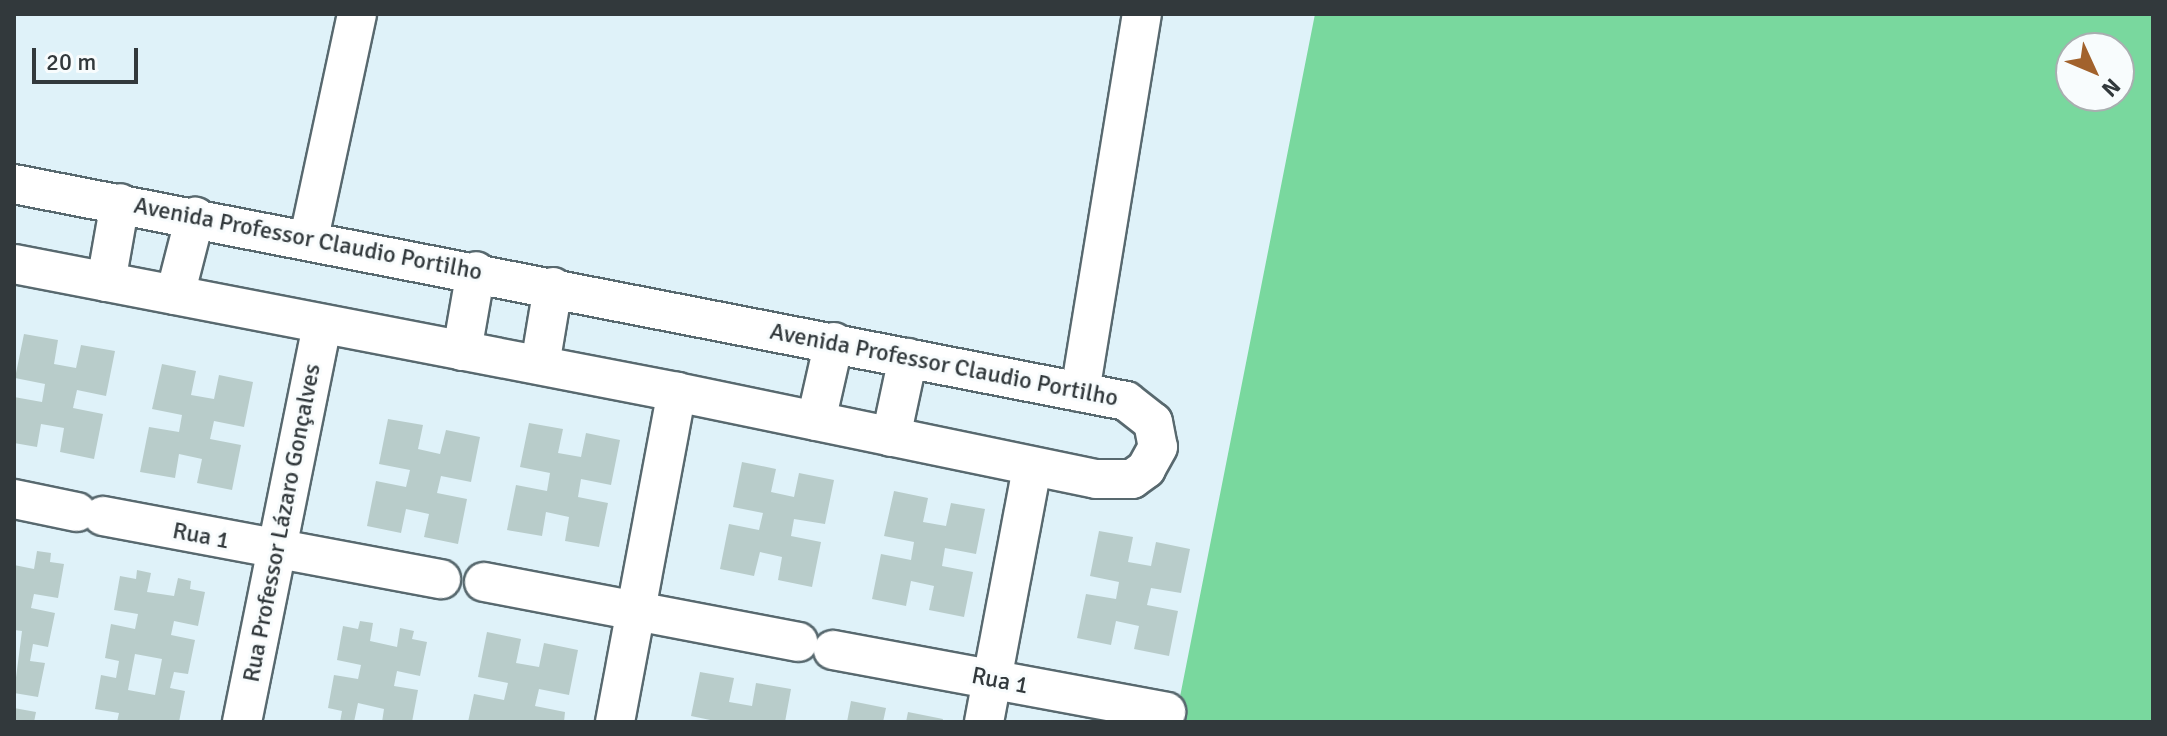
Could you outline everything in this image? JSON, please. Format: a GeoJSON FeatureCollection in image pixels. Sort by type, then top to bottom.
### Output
{"type":"FeatureCollection","features":[{"type":"Feature","properties":{"kind":"street"},"geometry":{"type":"LineString","coordinates":[[309,238],[357,14]]}},
{"type":"Feature","properties":{"kind":"street"},"geometry":{"type":"LineString","coordinates":[[1080,392],[1142,14]]}},
{"type":"Feature","properties":{"kind":"street","name":"Avenida Professor Claudio Portilho"},"geometry":{"type":"LineString","coordinates":[[14,184],[309,238],[1080,392],[1142,409],[1157,435],[1154,458],[1132,479],[1117,481],[1032,467],[677,392],[14,264]]}},
{"type":"Feature","properties":{"kind":"street"},"geometry":{"type":"LineString","coordinates":[[106,282],[120,203]]}},
{"type":"Feature","properties":{"kind":"street"},"geometry":{"type":"LineString","coordinates":[[175,295],[195,217]]}},
{"type":"Feature","properties":{"kind":"street"},"geometry":{"type":"LineString","coordinates":[[462,351],[476,271]]}},
{"type":"Feature","properties":{"kind":"street"},"geometry":{"type":"LineString","coordinates":[[540,365],[553,287]]}},
{"type":"Feature","properties":{"kind":"street","name":"Rua Professor Lázaro Gonçalves"},"geometry":{"type":"LineString","coordinates":[[242,722],[322,324]]}},
{"type":"Feature","properties":{"kind":"street"},"geometry":{"type":"LineString","coordinates":[[816,421],[834,342]]}},
{"type":"Feature","properties":{"kind":"street"},"geometry":{"type":"LineString","coordinates":[[891,437],[908,358]]}},
{"type":"Feature","properties":{"kind":"street"},"geometry":{"type":"LineString","coordinates":[[615,722],[677,392]]}},
{"type":"Feature","properties":{"kind":"street"},"geometry":{"type":"LineString","coordinates":[[984,722],[1032,467]]}},
{"type":"Feature","properties":{"kind":"street","name":"Rua 1"},"geometry":{"type":"LineString","coordinates":[[14,499],[441,579]]}},
{"type":"Feature","properties":{"kind":"street","name":"Rua 1"},"geometry":{"type":"LineString","coordinates":[[484,582],[1166,712]]}},
{"type":"Feature","properties":{"kind":"green space"},"geometry":{"type":"Polygon","coordinates":[[[1315,14],[2153,14],[2153,722],[1175,722],[1315,14]]]}},
{"type":"Feature","properties":{"kind":"building"},"geometry":{"type":"Polygon","coordinates":[[[24,334],[58,340],[54,364],[76,368],[81,345],[115,351],[106,396],[77,390],[73,408],[103,414],[94,459],[60,452],[64,428],[41,424],[37,447],[14,443],[14,397],[42,402],[45,384],[15,378],[24,334]]]}},
{"type":"Feature","properties":{"kind":"building"},"geometry":{"type":"Polygon","coordinates":[[[162,364],[196,371],[191,395],[214,399],[219,375],[253,382],[244,427],[214,421],[210,439],[241,445],[232,490],[197,483],[202,459],[179,454],[175,478],[140,472],[149,427],[179,432],[182,415],[152,409],[162,364]]]}},
{"type":"Feature","properties":{"kind":"building"},"geometry":{"type":"Polygon","coordinates":[[[388,419],[423,425],[418,449],[440,454],[446,430],[480,437],[471,482],[441,476],[437,493],[467,499],[458,544],[424,537],[429,514],[406,509],[401,533],[367,526],[376,481],[406,487],[410,470],[379,464],[388,419]]]}},
{"type":"Feature","properties":{"kind":"building"},"geometry":{"type":"Polygon","coordinates":[[[529,423],[563,429],[558,453],[581,457],[586,433],[620,440],[611,485],[581,479],[578,497],[608,503],[599,547],[565,541],[569,517],[546,512],[542,536],[507,530],[516,485],[547,491],[550,473],[520,467],[529,423]]]}},
{"type":"Feature","properties":{"kind":"building"},"geometry":{"type":"Polygon","coordinates":[[[742,462],[776,469],[771,492],[794,497],[799,473],[834,480],[825,524],[794,519],[791,536],[821,542],[812,587],[778,580],[782,557],[760,552],[754,576],[720,569],[729,524],[759,530],[763,513],[733,507],[742,462]]]}},
{"type":"Feature","properties":{"kind":"building"},"geometry":{"type":"Polygon","coordinates":[[[894,491],[928,498],[923,522],[946,526],[951,503],[985,509],[976,554],[945,548],[942,566],[973,572],[964,617],[929,610],[934,586],[911,581],[906,606],[872,599],[881,554],[911,560],[914,542],[884,536],[894,491]]]}},
{"type":"Feature","properties":{"kind":"building"},"geometry":{"type":"Polygon","coordinates":[[[1099,531],[1133,537],[1128,562],[1151,566],[1156,542],[1190,549],[1181,593],[1151,588],[1147,605],[1178,611],[1169,656],[1134,649],[1139,626],[1116,621],[1111,645],[1077,638],[1086,594],[1116,599],[1119,582],[1090,576],[1099,531]]]}},
{"type":"Feature","properties":{"kind":"building"},"geometry":{"type":"Polygon","coordinates":[[[37,551],[51,553],[50,562],[64,564],[58,598],[34,594],[31,608],[55,613],[48,647],[33,644],[30,661],[45,663],[38,697],[14,693],[22,631],[14,630],[14,565],[34,569],[37,551]]]}},
{"type":"Feature","properties":{"kind":"building"},"geometry":{"type":"Polygon","coordinates":[[[137,570],[151,573],[147,592],[174,596],[178,578],[191,581],[190,589],[205,592],[198,626],[174,621],[171,635],[195,640],[188,674],[174,672],[170,688],[185,691],[179,722],[117,722],[119,713],[95,709],[101,675],[116,678],[119,661],[105,658],[111,624],[135,629],[138,614],[114,610],[120,576],[136,579],[137,570]],[[135,654],[128,690],[155,695],[162,659],[135,654]]]}},
{"type":"Feature","properties":{"kind":"building"},"geometry":{"type":"Polygon","coordinates":[[[360,621],[373,623],[370,641],[397,647],[400,628],[414,631],[412,639],[427,642],[420,676],[397,671],[394,686],[418,690],[412,722],[382,722],[384,709],[358,703],[354,722],[340,722],[342,711],[328,708],[334,675],[358,679],[361,665],[337,660],[343,626],[358,629],[360,621]]]}},
{"type":"Feature","properties":{"kind":"building"},"geometry":{"type":"Polygon","coordinates":[[[487,632],[521,639],[516,663],[539,667],[544,643],[578,650],[569,695],[539,689],[535,706],[565,712],[564,722],[468,722],[474,694],[504,700],[508,683],[478,677],[487,632]]]}},
{"type":"Feature","properties":{"kind":"building"},"geometry":{"type":"Polygon","coordinates":[[[700,672],[734,678],[729,702],[752,706],[756,683],[791,689],[785,722],[720,722],[691,716],[700,672]]]}},
{"type":"Feature","properties":{"kind":"building"},"geometry":{"type":"Polygon","coordinates":[[[851,701],[886,708],[883,722],[847,722],[851,701]]]}},
{"type":"Feature","properties":{"kind":"building"},"geometry":{"type":"Polygon","coordinates":[[[14,708],[36,712],[34,722],[14,722],[14,708]]]}},
{"type":"Feature","properties":{"kind":"building"},"geometry":{"type":"Polygon","coordinates":[[[908,712],[943,719],[942,722],[906,722],[908,712]]]}}]}
